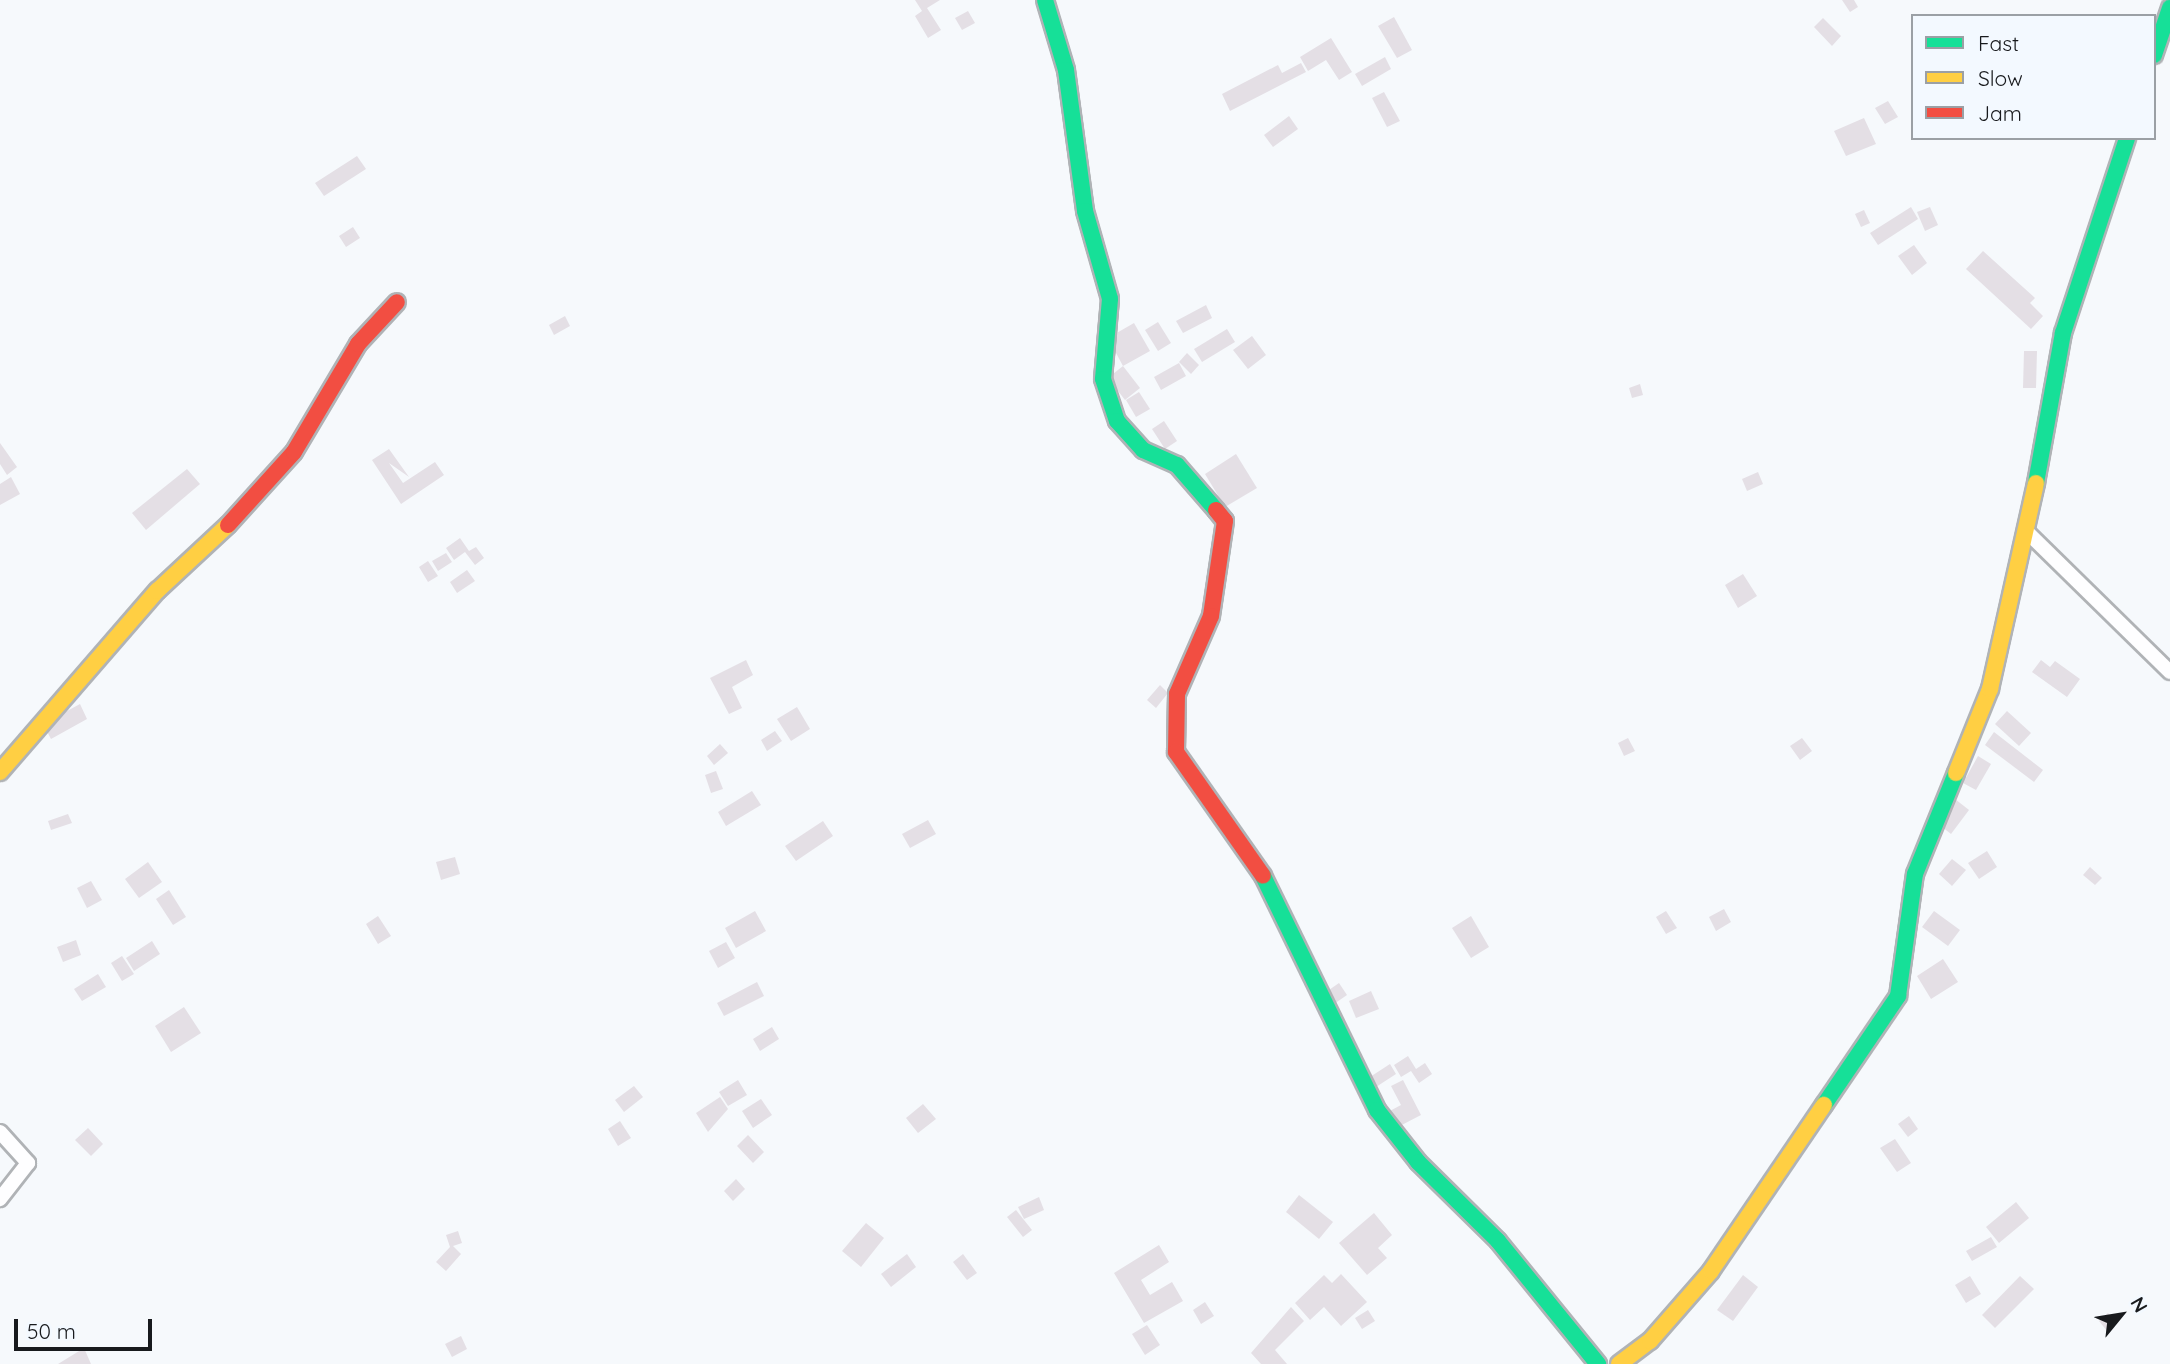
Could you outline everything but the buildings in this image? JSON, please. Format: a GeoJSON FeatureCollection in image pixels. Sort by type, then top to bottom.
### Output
{"type":"FeatureCollection","features":[{"type":"Feature","properties":{"kind":"street"},"geometry":{"type":"LineString","coordinates":[[1045,0],[1066,69],[1085,211],[1110,299],[1103,379],[1117,421],[1143,450],[1177,465],[1225,521],[1211,616],[1177,694],[1176,752],[1264,877],[1377,1110],[1418,1162],[1498,1241],[1598,1364]]}},
{"type":"Feature","properties":{"kind":"street"},"geometry":{"type":"LineString","coordinates":[[2156,49],[2170,8]]}},
{"type":"Feature","properties":{"kind":"street"},"geometry":{"type":"LineString","coordinates":[[1619,1364],[1650,1341],[1711,1271],[1887,1019],[1903,981],[1915,874],[1990,690],[2027,532],[2063,332],[2126,140]]}},
{"type":"Feature","properties":{"kind":"street"},"geometry":{"type":"LineString","coordinates":[[0,772],[157,591],[249,508],[294,452],[358,344],[397,302]]}},
{"type":"Feature","properties":{"kind":"street"},"geometry":{"type":"LineString","coordinates":[[2027,532],[2170,673]]}},
{"type":"Feature","properties":{"kind":"street"},"geometry":{"type":"LineString","coordinates":[[0,1132],[28,1163],[0,1199]]}},
{"type":"Feature","properties":{"kind":"traffic: fast"},"geometry":{"type":"LineString","coordinates":[[1045,0],[1066,70],[1085,211],[1110,299],[1103,379],[1117,421],[1143,450],[1177,465],[1216,510]]}},
{"type":"Feature","properties":{"kind":"traffic: fast"},"geometry":{"type":"LineString","coordinates":[[2156,49],[2170,8]]}},
{"type":"Feature","properties":{"kind":"traffic: fast"},"geometry":{"type":"LineString","coordinates":[[2036,483],[2063,333],[2126,140]]}},
{"type":"Feature","properties":{"kind":"traffic: fast"},"geometry":{"type":"LineString","coordinates":[[1824,1105],[1898,996],[1915,874],[1956,773]]}},
{"type":"Feature","properties":{"kind":"traffic: fast"},"geometry":{"type":"LineString","coordinates":[[1263,876],[1377,1110],[1418,1162],[1498,1241],[1598,1364]]}},
{"type":"Feature","properties":{"kind":"traffic: slow"},"geometry":{"type":"LineString","coordinates":[[1956,773],[1990,689],[2036,483]]}},
{"type":"Feature","properties":{"kind":"traffic: slow"},"geometry":{"type":"LineString","coordinates":[[0,772],[157,591],[228,525]]}},
{"type":"Feature","properties":{"kind":"traffic: slow"},"geometry":{"type":"LineString","coordinates":[[1619,1364],[1650,1341],[1711,1271],[1824,1105]]}},
{"type":"Feature","properties":{"kind":"traffic: jam"},"geometry":{"type":"LineString","coordinates":[[228,525],[294,452],[358,344],[397,302]]}},
{"type":"Feature","properties":{"kind":"traffic: jam"},"geometry":{"type":"LineString","coordinates":[[1216,510],[1225,521],[1211,616],[1177,694],[1176,752],[1263,876]]}}]}
